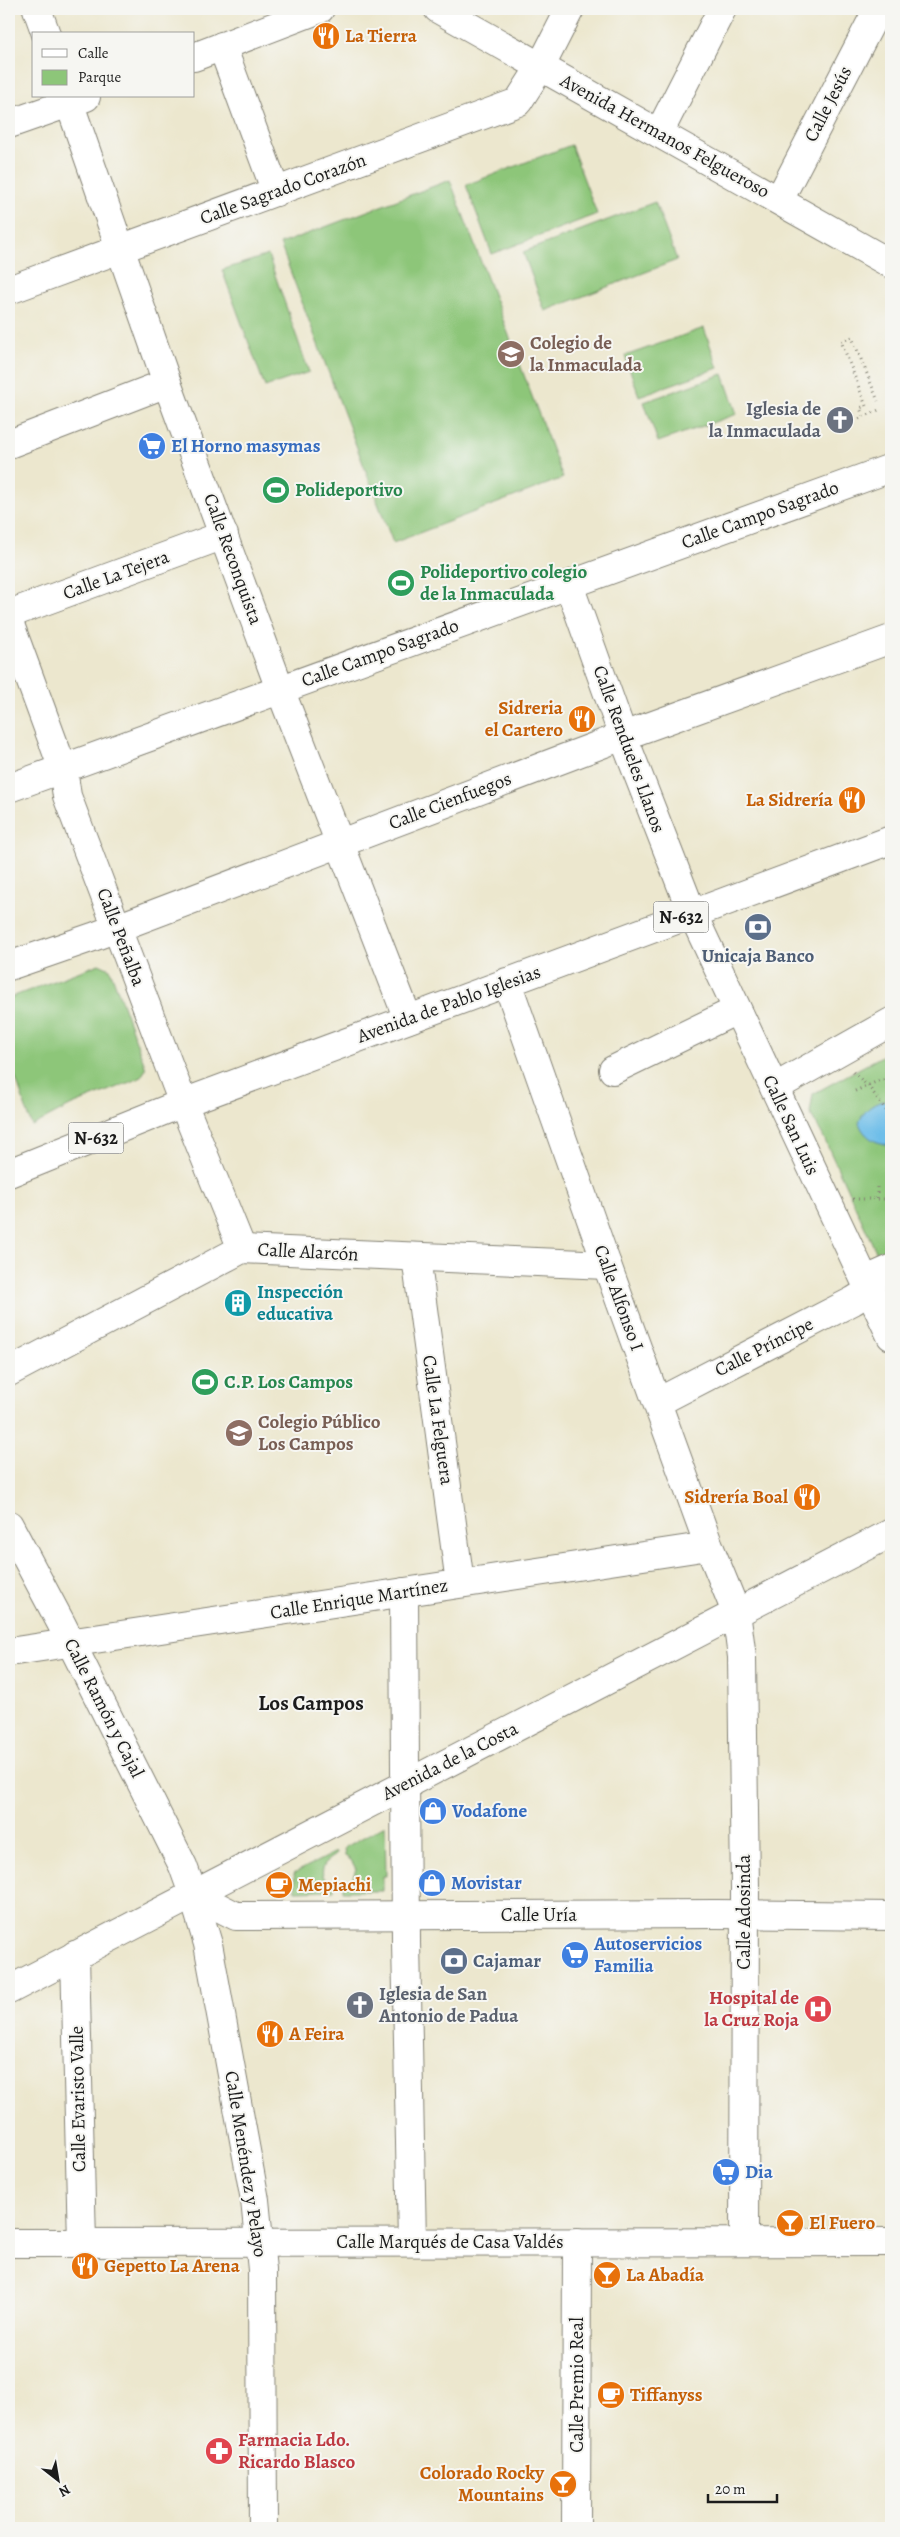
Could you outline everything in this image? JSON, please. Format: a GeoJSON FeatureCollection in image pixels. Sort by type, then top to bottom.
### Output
{"type":"FeatureCollection","features":[{"type":"Feature","properties":{"kind":"street"},"geometry":{"type":"LineString","coordinates":[[37,9],[45,32]]}},
{"type":"Feature","properties":{"kind":"street"},"geometry":{"type":"LineString","coordinates":[[195,57],[320,9]]}},
{"type":"Feature","properties":{"kind":"street","name":"Avenida Hermanos Felgueroso"},"geometry":{"type":"LineString","coordinates":[[438,9],[891,264]]}},
{"type":"Feature","properties":{"kind":"street","name":"Calle Sagrado Corazón"},"geometry":{"type":"LineString","coordinates":[[9,290],[518,102],[541,66],[570,9]]}},
{"type":"Feature","properties":{"kind":"street"},"geometry":{"type":"LineString","coordinates":[[659,133],[722,9]]}},
{"type":"Feature","properties":{"kind":"street","name":"Calle Jesús"},"geometry":{"type":"LineString","coordinates":[[779,200],[878,9]]}},
{"type":"Feature","properties":{"kind":"street"},"geometry":{"type":"LineString","coordinates":[[222,46],[276,192]]}},
{"type":"Feature","properties":{"kind":"street"},"geometry":{"type":"LineString","coordinates":[[9,124],[75,98]]}},
{"type":"Feature","properties":{"kind":"street","name":"Calle Reconquista"},"geometry":{"type":"LineString","coordinates":[[75,98],[121,250],[167,384],[280,689],[408,1019]]}},
{"type":"Feature","properties":{"kind":"street"},"geometry":{"type":"LineString","coordinates":[[9,444],[167,384]]}},
{"type":"Feature","properties":{"kind":"street","name":"Calle Campo Sagrado"},"geometry":{"type":"LineString","coordinates":[[9,788],[891,468]]}},
{"type":"Feature","properties":{"kind":"street","name":"Calle La Tejera"},"geometry":{"type":"LineString","coordinates":[[9,614],[224,535]]}},
{"type":"Feature","properties":{"kind":"street","name":"Calle Rendueles Llanos"},"geometry":{"type":"LineString","coordinates":[[569,585],[623,736],[692,913]]}},
{"type":"Feature","properties":{"kind":"street","name":"Calle Peñalba"},"geometry":{"type":"LineString","coordinates":[[9,622],[63,769],[67,796],[183,1103],[242,1249]]}},
{"type":"Feature","properties":{"kind":"street","name":"Calle Cienfuegos"},"geometry":{"type":"LineString","coordinates":[[9,966],[118,927],[623,736],[891,639]]}},
{"type":"Feature","properties":{"kind":"street","name":"Avenida de Pablo Iglesias"},"geometry":{"type":"LineString","coordinates":[[9,1173],[183,1103],[891,840]]}},
{"type":"Feature","properties":{"kind":"street","name":"Calle San Luis"},"geometry":{"type":"LineString","coordinates":[[692,913],[891,1336]]}},
{"type":"Feature","properties":{"kind":"street","name":"Calle Alfonso I"},"geometry":{"type":"LineString","coordinates":[[507,982],[709,1546],[736,1612]]}},
{"type":"Feature","properties":{"kind":"street"},"geometry":{"type":"LineString","coordinates":[[612,1070],[737,1010]]}},
{"type":"Feature","properties":{"kind":"street"},"geometry":{"type":"LineString","coordinates":[[774,1088],[891,1022]]}},
{"type":"Feature","properties":{"kind":"street","name":"Calle Alarcón"},"geometry":{"type":"LineString","coordinates":[[9,1372],[242,1249],[607,1265]]}},
{"type":"Feature","properties":{"kind":"street","name":"Calle La Felguera"},"geometry":{"type":"LineString","coordinates":[[416,1256],[460,1583]]}},
{"type":"Feature","properties":{"kind":"street"},"geometry":{"type":"LineString","coordinates":[[870,1291],[875,1276],[891,1269]]}},
{"type":"Feature","properties":{"kind":"street","name":"Calle Príncipe"},"geometry":{"type":"LineString","coordinates":[[658,1402],[870,1291]]}},
{"type":"Feature","properties":{"kind":"street","name":"Calle Ramón y Cajal"},"geometry":{"type":"LineString","coordinates":[[9,1525],[71,1642],[183,1866],[193,1894]]}},
{"type":"Feature","properties":{"kind":"street","name":"Avenida de la Costa"},"geometry":{"type":"LineString","coordinates":[[9,1990],[891,1533]]}},
{"type":"Feature","properties":{"kind":"street","name":"Calle Enrique Martínez"},"geometry":{"type":"LineString","coordinates":[[9,1652],[709,1546]]}},
{"type":"Feature","properties":{"kind":"street"},"geometry":{"type":"LineString","coordinates":[[404,1592],[406,1916],[412,2242]]}},
{"type":"Feature","properties":{"kind":"street","name":"Calle Adosinda"},"geometry":{"type":"LineString","coordinates":[[736,1612],[742,1657],[744,1914],[751,2249]]}},
{"type":"Feature","properties":{"kind":"street","name":"Calle Uría"},"geometry":{"type":"LineString","coordinates":[[193,1894],[236,1916],[744,1914],[891,1916]]}},
{"type":"Feature","properties":{"kind":"street","name":"Calle Menéndez y Pelayo"},"geometry":{"type":"LineString","coordinates":[[193,1894],[210,1954],[255,2200],[260,2243],[262,2270],[263,2528]]}},
{"type":"Feature","properties":{"kind":"street","name":"Calle Evaristo Valle"},"geometry":{"type":"LineString","coordinates":[[75,1955],[82,2243]]}},
{"type":"Feature","properties":{"kind":"street","name":"Calle Marqués de Casa Valdés"},"geometry":{"type":"LineString","coordinates":[[9,2244],[577,2242],[751,2249],[891,2242]]}},
{"type":"Feature","properties":{"kind":"street","name":"Calle Premio Real"},"geometry":{"type":"LineString","coordinates":[[576,2528],[577,2242]]}},
{"type":"Feature","properties":{"kind":"path"},"geometry":{"type":"LineString","coordinates":[[863,416],[860,408],[866,406],[841,341],[852,337],[878,401]]}},
{"type":"Feature","properties":{"kind":"path"},"geometry":{"type":"LineString","coordinates":[[859,418],[881,409]]}},
{"type":"Feature","properties":{"kind":"path"},"geometry":{"type":"LineString","coordinates":[[849,1068],[867,1085],[891,1116]]}},
{"type":"Feature","properties":{"kind":"path"},"geometry":{"type":"LineString","coordinates":[[855,1091],[867,1085],[891,1078]]}},
{"type":"Feature","properties":{"kind":"path"},"geometry":{"type":"LineString","coordinates":[[877,1187],[878,1200]]}},
{"type":"Feature","properties":{"kind":"path"},"geometry":{"type":"LineString","coordinates":[[845,1198],[891,1199]]}},
{"type":"Feature","properties":{"kind":"green space"},"geometry":{"type":"Polygon","coordinates":[[[571,145],[597,214],[492,254],[466,185],[571,145]]]}},
{"type":"Feature","properties":{"kind":"green space"},"geometry":{"type":"Polygon","coordinates":[[[450,180],[563,478],[393,543],[280,244],[450,180]]]}},
{"type":"Feature","properties":{"kind":"green space"},"geometry":{"type":"Polygon","coordinates":[[[655,202],[677,260],[545,311],[523,252],[655,202]]]}},
{"type":"Feature","properties":{"kind":"green space"},"geometry":{"type":"Polygon","coordinates":[[[268,255],[309,372],[265,387],[222,270],[268,255]]]}},
{"type":"Feature","properties":{"kind":"green space"},"geometry":{"type":"Polygon","coordinates":[[[704,328],[718,368],[639,396],[625,356],[704,328]]]}},
{"type":"Feature","properties":{"kind":"green space"},"geometry":{"type":"Polygon","coordinates":[[[723,374],[737,414],[658,442],[644,402],[723,374]]]}},
{"type":"Feature","properties":{"kind":"green space"},"geometry":{"type":"Polygon","coordinates":[[[99,964],[110,969],[146,1069],[140,1078],[70,1106],[32,1126],[9,1058],[9,998],[99,964]]]}},
{"type":"Feature","properties":{"kind":"green space"},"geometry":{"type":"Polygon","coordinates":[[[891,1051],[891,1255],[886,1258],[878,1256],[822,1134],[810,1113],[813,1094],[891,1051]]]}},
{"type":"Feature","properties":{"kind":"green space"},"geometry":{"type":"Polygon","coordinates":[[[385,1825],[386,1876],[383,1876],[383,1891],[343,1891],[343,1882],[352,1879],[356,1869],[351,1860],[345,1856],[344,1848],[385,1825]]]}},
{"type":"Feature","properties":{"kind":"green space"},"geometry":{"type":"Polygon","coordinates":[[[336,1852],[336,1855],[324,1865],[323,1870],[323,1874],[328,1882],[334,1884],[334,1890],[296,1891],[294,1873],[336,1852]]]}},
{"type":"Feature","properties":{"kind":"water"},"geometry":{"type":"Polygon","coordinates":[[[891,1100],[891,1113],[887,1119],[891,1126],[891,1145],[871,1139],[859,1123],[864,1113],[871,1106],[891,1100]]]}},
{"type":"Feature","properties":{"kind":"place","name":"La Tierra"},"geometry":{"type":"Point","coordinates":[326,36]}},
{"type":"Feature","properties":{"kind":"place","name":"Colegio de la Inmaculada"},"geometry":{"type":"Point","coordinates":[511,354]}},
{"type":"Feature","properties":{"kind":"place","name":"Iglesia de la Inmaculada"},"geometry":{"type":"Point","coordinates":[840,420]}},
{"type":"Feature","properties":{"kind":"place","name":"El Horno masymas"},"geometry":{"type":"Point","coordinates":[152,446]}},
{"type":"Feature","properties":{"kind":"place","name":"Polideportivo"},"geometry":{"type":"Point","coordinates":[276,490]}},
{"type":"Feature","properties":{"kind":"place","name":"Polideportivo colegio de la Inmaculada"},"geometry":{"type":"Point","coordinates":[401,583]}},
{"type":"Feature","properties":{"kind":"place","name":"Sidreria el Cartero"},"geometry":{"type":"Point","coordinates":[582,719]}},
{"type":"Feature","properties":{"kind":"place","name":"La Sidrería"},"geometry":{"type":"Point","coordinates":[852,800]}},
{"type":"Feature","properties":{"kind":"place","name":"Unicaja Banco"},"geometry":{"type":"Point","coordinates":[758,927]}},
{"type":"Feature","properties":{"kind":"place","name":"Inspección educativa"},"geometry":{"type":"Point","coordinates":[238,1303]}},
{"type":"Feature","properties":{"kind":"place","name":"C.P. Los Campos"},"geometry":{"type":"Point","coordinates":[205,1382]}},
{"type":"Feature","properties":{"kind":"place","name":"Colegio Público Los Campos"},"geometry":{"type":"Point","coordinates":[239,1433]}},
{"type":"Feature","properties":{"kind":"place","name":"Sidrería Boal"},"geometry":{"type":"Point","coordinates":[807,1497]}},
{"type":"Feature","properties":{"kind":"place","name":"Vodafone"},"geometry":{"type":"Point","coordinates":[433,1811]}},
{"type":"Feature","properties":{"kind":"place","name":"Movistar"},"geometry":{"type":"Point","coordinates":[432,1883]}},
{"type":"Feature","properties":{"kind":"place","name":"Mepiachi"},"geometry":{"type":"Point","coordinates":[279,1885]}},
{"type":"Feature","properties":{"kind":"place","name":"Autoservicios Familia"},"geometry":{"type":"Point","coordinates":[575,1955]}},
{"type":"Feature","properties":{"kind":"place","name":"Cajamar"},"geometry":{"type":"Point","coordinates":[454,1961]}},
{"type":"Feature","properties":{"kind":"place","name":"Iglesia de San Antonio de Padua"},"geometry":{"type":"Point","coordinates":[360,2005]}},
{"type":"Feature","properties":{"kind":"place","name":"Hospital de la Cruz Roja"},"geometry":{"type":"Point","coordinates":[818,2009]}},
{"type":"Feature","properties":{"kind":"place","name":"A Feira"},"geometry":{"type":"Point","coordinates":[270,2034]}},
{"type":"Feature","properties":{"kind":"place","name":"Dia"},"geometry":{"type":"Point","coordinates":[726,2172]}},
{"type":"Feature","properties":{"kind":"place","name":"El Fuero"},"geometry":{"type":"Point","coordinates":[790,2223]}},
{"type":"Feature","properties":{"kind":"place","name":"Gepetto La Arena"},"geometry":{"type":"Point","coordinates":[85,2266]}},
{"type":"Feature","properties":{"kind":"place","name":"La Abadía"},"geometry":{"type":"Point","coordinates":[607,2275]}},
{"type":"Feature","properties":{"kind":"place","name":"Tiffanyss"},"geometry":{"type":"Point","coordinates":[611,2395]}},
{"type":"Feature","properties":{"kind":"place","name":"Farmacia Ldo. Ricardo Blasco"},"geometry":{"type":"Point","coordinates":[219,2451]}},
{"type":"Feature","properties":{"kind":"place","name":"Colorado Rocky Mountains"},"geometry":{"type":"Point","coordinates":[563,2484]}},
{"type":"Feature","properties":{"kind":"district","name":"Los Campos"},"geometry":{"type":"Point","coordinates":[311,1703]}}]}
